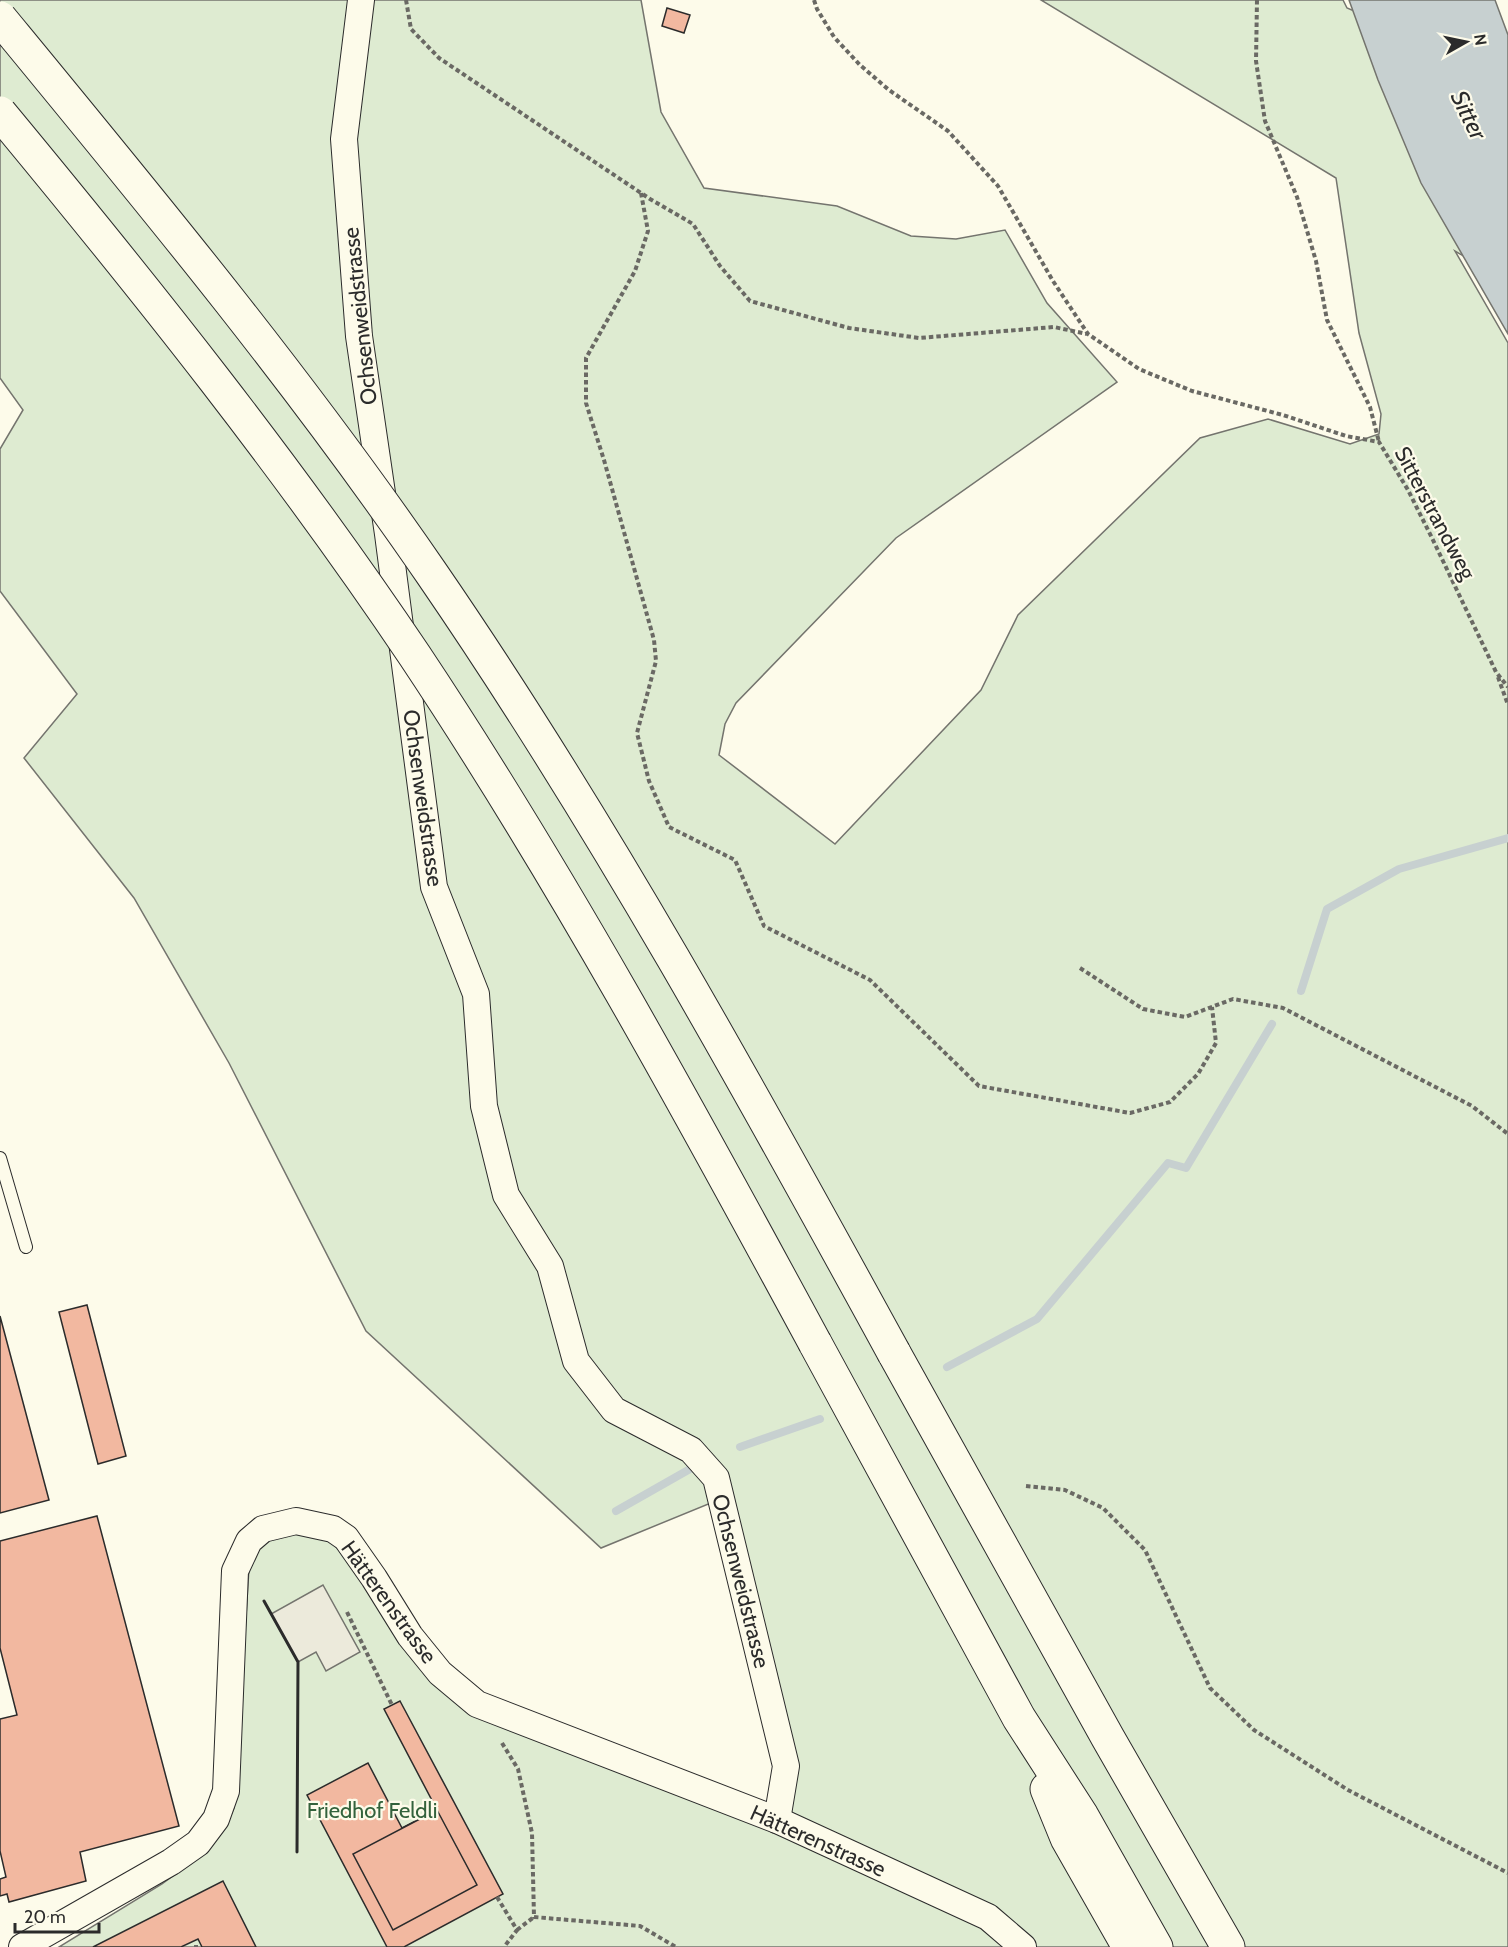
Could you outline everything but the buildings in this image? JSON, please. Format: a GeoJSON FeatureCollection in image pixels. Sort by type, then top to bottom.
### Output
{"type":"FeatureCollection","features":[{"type":"Feature","properties":{"kind":"highway"},"geometry":{"type":"LineString","coordinates":[[0,18],[250,326],[392,516],[555,762],[638,897],[754,1099],[1108,1738],[1228,1947]]}},
{"type":"Feature","properties":{"kind":"highway"},"geometry":{"type":"LineString","coordinates":[[0,113],[145,290],[332,537],[416,659],[539,851],[688,1109],[1019,1718],[1082,1816],[1156,1947]]}},
{"type":"Feature","properties":{"kind":"highway"},"geometry":{"type":"LineString","coordinates":[[1019,1718],[1067,1838],[1129,1947]]}},
{"type":"Feature","properties":{"kind":"street","name":"Ochsenweidstrasse"},"geometry":{"type":"LineString","coordinates":[[361,0],[344,139],[359,336],[390,546],[434,887],[476,994],[484,1106],[506,1195],[550,1266],[576,1361],[614,1410],[691,1450],[716,1478],[786,1766],[777,1820]]}},
{"type":"Feature","properties":{"kind":"street","name":"Hätterenstrasse"},"geometry":{"type":"LineString","coordinates":[[22,1947],[171,1862],[198,1843],[216,1820],[226,1791],[235,1571],[249,1541],[263,1529],[296,1521],[333,1529],[346,1538],[410,1636],[440,1673],[477,1704],[777,1820],[988,1917],[1023,1947]]}},
{"type":"Feature","properties":{"kind":"lane"},"geometry":{"type":"LineString","coordinates":[[0,1158],[26,1247]]}},
{"type":"Feature","properties":{"kind":"path"},"geometry":{"type":"LineString","coordinates":[[406,0],[411,29],[439,58],[641,193],[693,224],[720,266],[750,301],[849,328],[920,338],[1054,327],[1088,334]]}},
{"type":"Feature","properties":{"kind":"path"},"geometry":{"type":"LineString","coordinates":[[814,0],[834,37],[860,65],[889,90],[948,131],[998,186],[1053,281],[1088,334]]}},
{"type":"Feature","properties":{"kind":"path"},"geometry":{"type":"LineString","coordinates":[[1257,0],[1256,61],[1265,121],[1297,197],[1316,261],[1327,320],[1370,407],[1379,442]]}},
{"type":"Feature","properties":{"kind":"path"},"geometry":{"type":"LineString","coordinates":[[641,193],[648,231],[635,271],[586,358],[586,403],[654,640],[656,661],[637,733],[649,781],[669,827],[735,860],[764,926],[870,980],[980,1086],[1130,1113],[1170,1102],[1198,1074],[1216,1043],[1212,1007]]}},
{"type":"Feature","properties":{"kind":"path","name":"Sitterstrandweg"},"geometry":{"type":"LineString","coordinates":[[1088,334],[1139,369],[1192,391],[1283,415],[1346,436],[1379,442],[1428,529],[1496,672],[1508,687]]}},
{"type":"Feature","properties":{"kind":"path"},"geometry":{"type":"LineString","coordinates":[[1496,672],[1508,705]]}},
{"type":"Feature","properties":{"kind":"path"},"geometry":{"type":"LineString","coordinates":[[1080,968],[1143,1009],[1185,1017],[1233,999],[1283,1008],[1472,1106],[1508,1134]]}},
{"type":"Feature","properties":{"kind":"path"},"geometry":{"type":"LineString","coordinates":[[1026,1486],[1065,1490],[1103,1508],[1145,1550],[1210,1688],[1254,1730],[1348,1790],[1508,1873]]}},
{"type":"Feature","properties":{"kind":"path"},"geometry":{"type":"LineString","coordinates":[[347,1612],[392,1705]]}},
{"type":"Feature","properties":{"kind":"path"},"geometry":{"type":"LineString","coordinates":[[477,1704],[519,1769],[532,1833],[534,1917]]}},
{"type":"Feature","properties":{"kind":"path"},"geometry":{"type":"LineString","coordinates":[[497,1897],[517,1930]]}},
{"type":"Feature","properties":{"kind":"path"},"geometry":{"type":"LineString","coordinates":[[504,1947],[517,1930],[534,1917],[640,1926],[676,1947]]}},
{"type":"Feature","properties":{"kind":"green space","name":"Friedhof Feldli"},"geometry":{"type":"Polygon","coordinates":[[[0,0],[641,0],[661,112],[704,188],[837,206],[911,236],[956,239],[1005,230],[1047,303],[1117,382],[896,538],[736,703],[725,724],[719,755],[835,844],[981,690],[1018,615],[1200,438],[1268,419],[1350,444],[1379,434],[1381,414],[1359,333],[1336,178],[1041,0],[1343,0],[1347,8],[1508,78],[1508,282],[1455,251],[1508,343],[1508,1947],[59,1947],[162,1884],[207,1851],[223,1831],[234,1808],[249,1568],[262,1544],[283,1533],[307,1529],[329,1540],[345,1556],[463,1708],[791,1839],[718,1500],[601,1548],[366,1331],[229,1063],[134,898],[24,758],[77,694],[0,591],[0,449],[23,410],[0,378],[0,0]]]}},
{"type":"Feature","properties":{"kind":"shaded area"},"geometry":{"type":"Polygon","coordinates":[[[323,1585],[360,1652],[326,1671],[316,1652],[298,1662],[271,1614],[323,1585]]]}},
{"type":"Feature","properties":{"kind":"water","name":"Sitter"},"geometry":{"type":"Polygon","coordinates":[[[1349,0],[1495,0],[1508,35],[1508,334],[1421,183],[1378,80],[1349,0]]]}},
{"type":"Feature","properties":{"kind":"waterway"},"geometry":{"type":"LineString","coordinates":[[1301,991],[1327,909],[1399,869],[1508,838]]}},
{"type":"Feature","properties":{"kind":"waterway"},"geometry":{"type":"LineString","coordinates":[[947,1367],[1037,1319],[1168,1163],[1186,1168],[1272,1024]]}},
{"type":"Feature","properties":{"kind":"waterway"},"geometry":{"type":"LineString","coordinates":[[740,1447],[820,1419]]}},
{"type":"Feature","properties":{"kind":"waterway"},"geometry":{"type":"LineString","coordinates":[[616,1511],[690,1469]]}},
{"type":"Feature","properties":{"kind":"wall"},"geometry":{"type":"LineString","coordinates":[[264,1601],[298,1662],[297,1852]]}}]}
